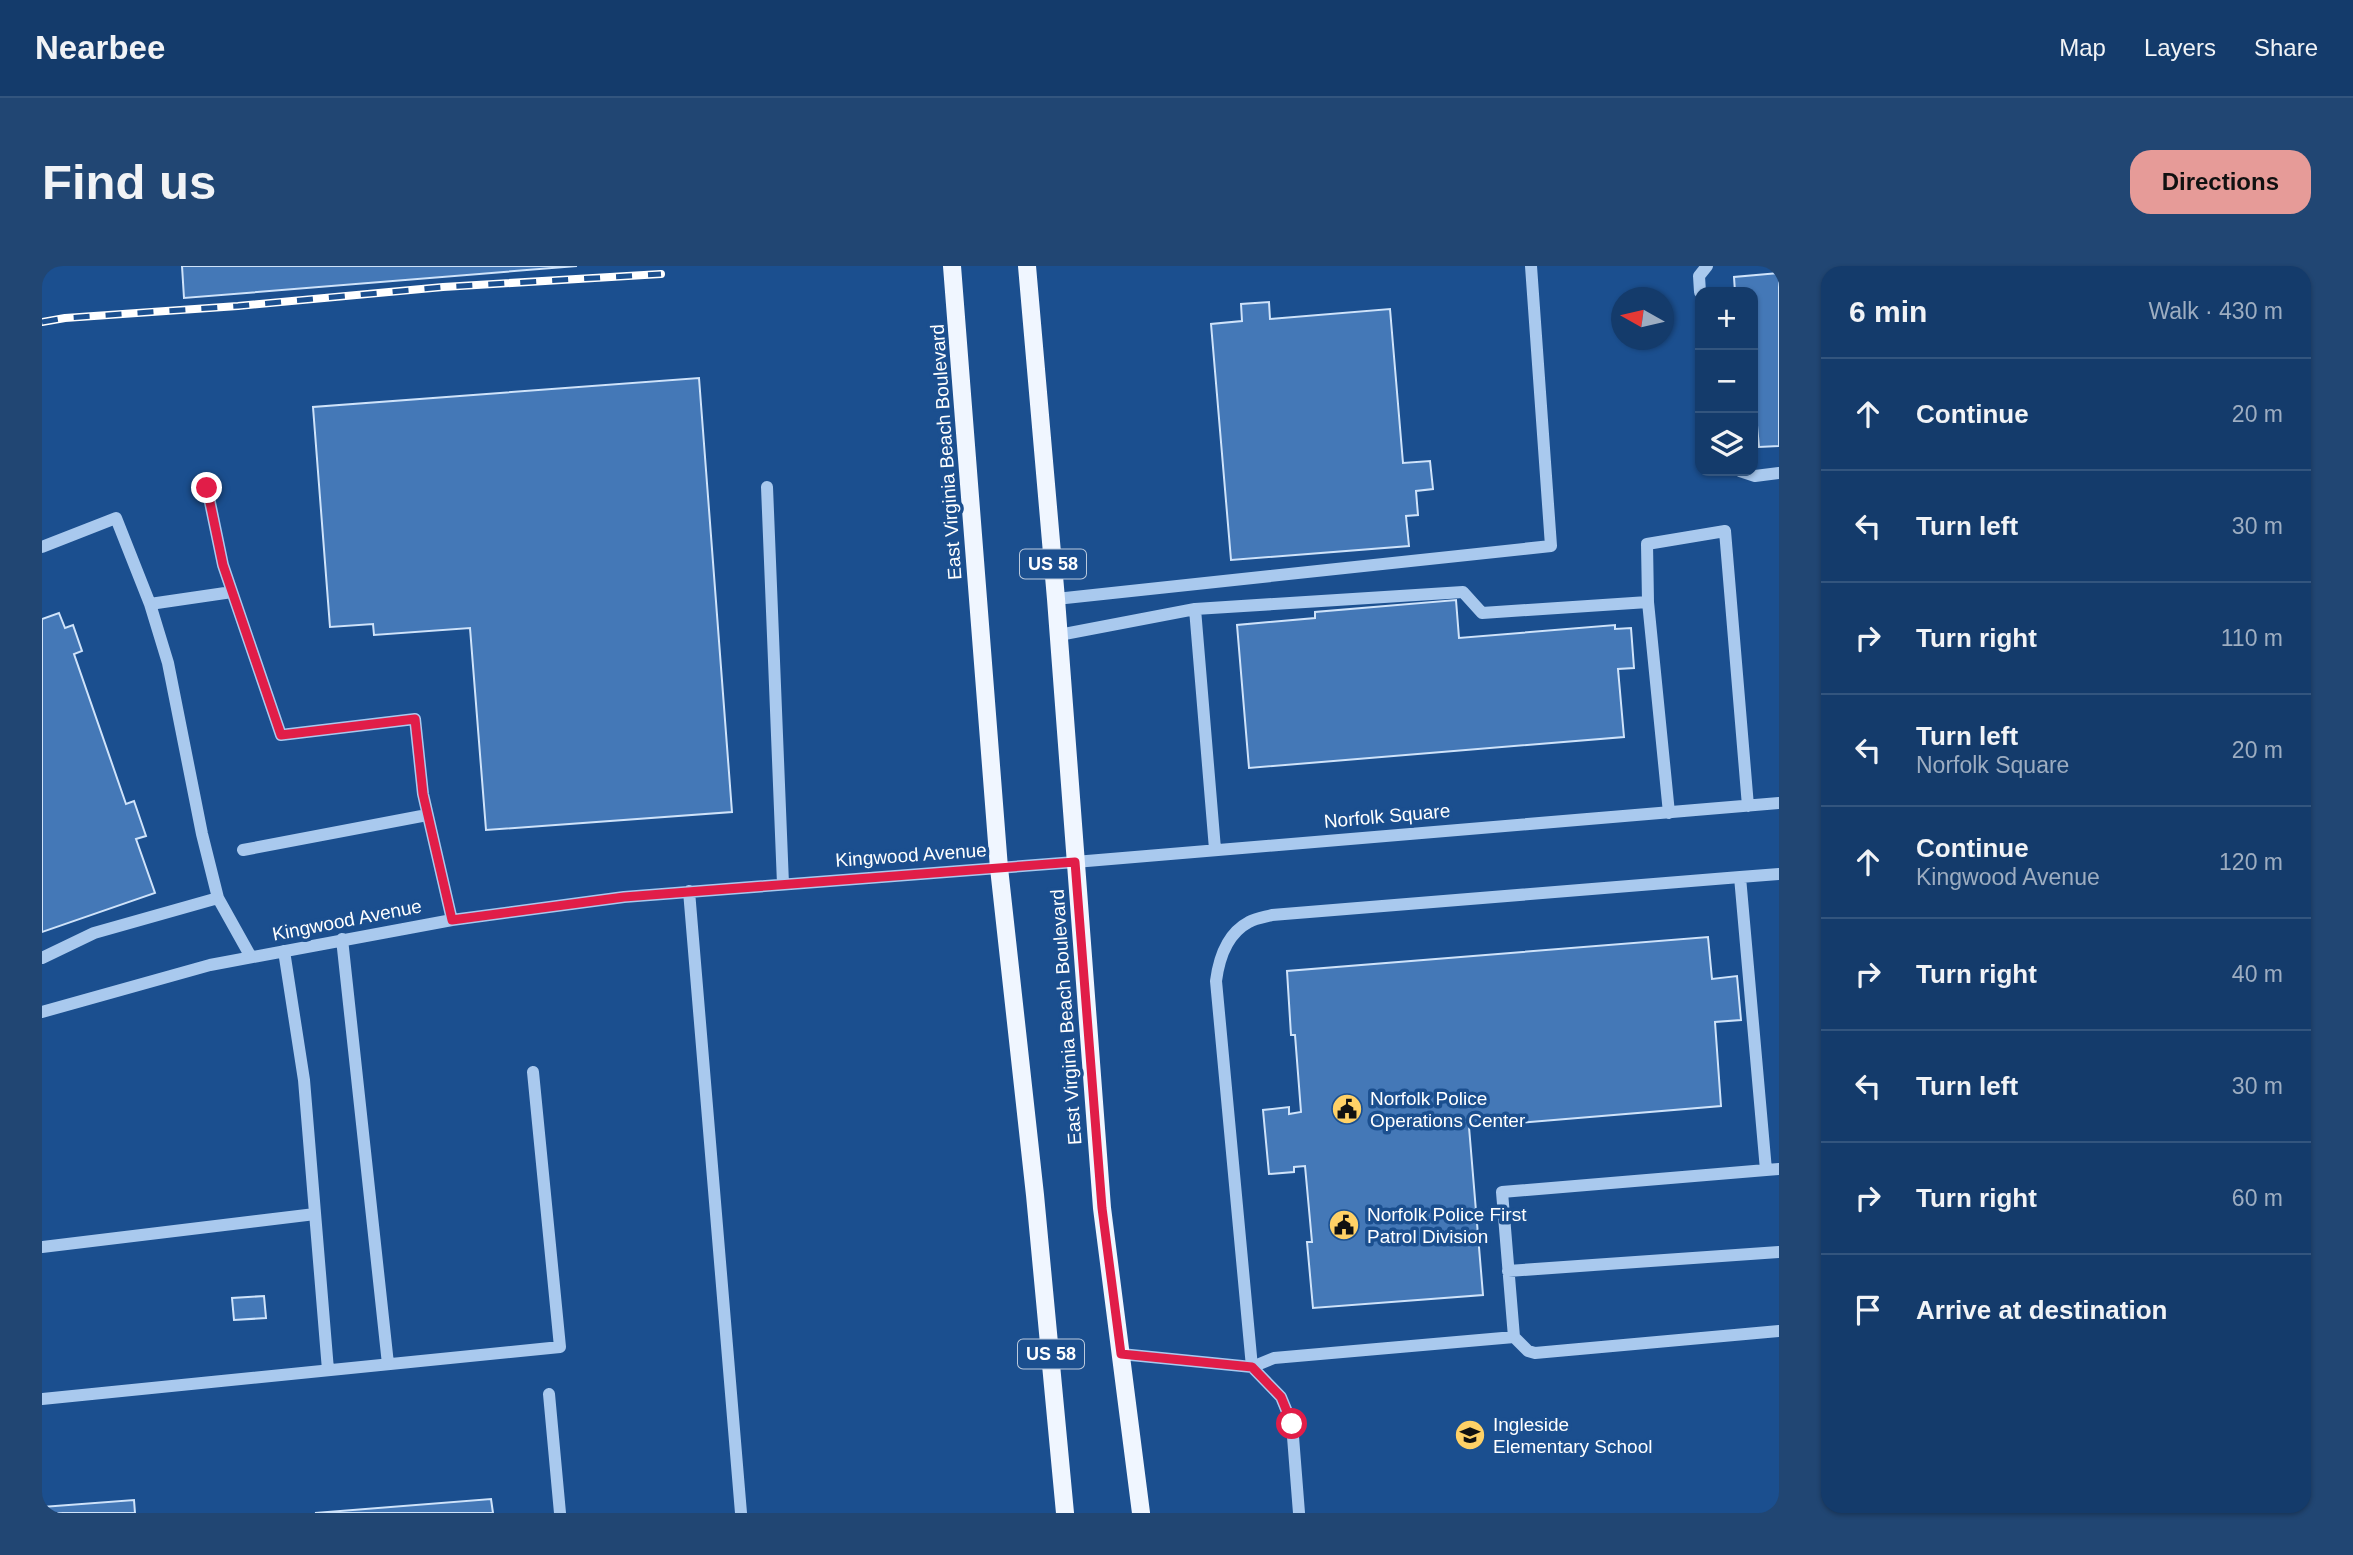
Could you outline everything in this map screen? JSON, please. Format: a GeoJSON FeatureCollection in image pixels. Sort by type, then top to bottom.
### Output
{"type":"FeatureCollection","features":[{"type":"Feature","properties":{"kind":"main road","name":"East Virginia Beach Boulevard"},"geometry":{"type":"LineString","coordinates":[[952,266],[999,867],[1034,1183],[1065,1513]]}},
{"type":"Feature","properties":{"kind":"main road","name":"East Virginia Beach Boulevard"},"geometry":{"type":"LineString","coordinates":[[1027,266],[1059,635],[1102,1208],[1141,1513]]}},
{"type":"Feature","properties":{"kind":"street"},"geometry":{"type":"LineString","coordinates":[[1056,599],[1551,546],[1531,266]]}},
{"type":"Feature","properties":{"kind":"street"},"geometry":{"type":"LineString","coordinates":[[1700,287],[1699,276],[1707,266]]}},
{"type":"Feature","properties":{"kind":"street"},"geometry":{"type":"LineString","coordinates":[[1758,476],[1779,473]]}},
{"type":"Feature","properties":{"kind":"street"},"geometry":{"type":"LineString","coordinates":[[767,487],[783,884]]}},
{"type":"Feature","properties":{"kind":"street"},"geometry":{"type":"LineString","coordinates":[[207,488],[223,565],[281,735],[415,719],[427,816],[452,920]]}},
{"type":"Feature","properties":{"kind":"street"},"geometry":{"type":"LineString","coordinates":[[42,547],[116,518],[150,604],[168,663],[202,834],[218,898],[251,957]]}},
{"type":"Feature","properties":{"kind":"street"},"geometry":{"type":"LineString","coordinates":[[1669,813],[1648,602],[1647,544],[1725,531],[1748,806]]}},
{"type":"Feature","properties":{"kind":"street"},"geometry":{"type":"LineString","coordinates":[[150,604],[232,592]]}},
{"type":"Feature","properties":{"kind":"street"},"geometry":{"type":"LineString","coordinates":[[1059,635],[1195,609],[1463,592],[1482,613],[1648,602]]}},
{"type":"Feature","properties":{"kind":"street"},"geometry":{"type":"LineString","coordinates":[[1195,609],[1215,849]]}},
{"type":"Feature","properties":{"kind":"street","name":"Norfolk Square"},"geometry":{"type":"LineString","coordinates":[[999,867],[1779,803]]}},
{"type":"Feature","properties":{"kind":"street"},"geometry":{"type":"LineString","coordinates":[[243,850],[427,816]]}},
{"type":"Feature","properties":{"kind":"street","name":"Kingwood Avenue"},"geometry":{"type":"LineString","coordinates":[[42,1013],[210,965],[452,920],[624,897],[999,867]]}},
{"type":"Feature","properties":{"kind":"street"},"geometry":{"type":"LineString","coordinates":[[1299,1513],[1292,1424],[1281,1397],[1252,1367],[1216,981],[1223,951],[1235,933],[1250,921],[1272,915],[1779,874]]}},
{"type":"Feature","properties":{"kind":"street"},"geometry":{"type":"LineString","coordinates":[[1740,877],[1772,1170],[1502,1192],[1508,1271],[1514,1337],[1528,1351],[1535,1353],[1779,1331]]}},
{"type":"Feature","properties":{"kind":"street"},"geometry":{"type":"LineString","coordinates":[[689,891],[741,1513]]}},
{"type":"Feature","properties":{"kind":"street"},"geometry":{"type":"LineString","coordinates":[[42,958],[94,933],[218,898]]}},
{"type":"Feature","properties":{"kind":"street"},"geometry":{"type":"LineString","coordinates":[[342,939],[388,1364]]}},
{"type":"Feature","properties":{"kind":"street"},"geometry":{"type":"LineString","coordinates":[[284,951],[304,1080],[328,1370]]}},
{"type":"Feature","properties":{"kind":"street"},"geometry":{"type":"LineString","coordinates":[[42,1399],[561,1347],[533,1072]]}},
{"type":"Feature","properties":{"kind":"street"},"geometry":{"type":"LineString","coordinates":[[42,1247],[315,1214]]}},
{"type":"Feature","properties":{"kind":"street"},"geometry":{"type":"LineString","coordinates":[[1508,1271],[1779,1252]]}},
{"type":"Feature","properties":{"kind":"street"},"geometry":{"type":"LineString","coordinates":[[1121,1354],[1252,1367],[1274,1358],[1514,1337]]}},
{"type":"Feature","properties":{"kind":"street"},"geometry":{"type":"LineString","coordinates":[[549,1394],[560,1513]]}},
{"type":"Feature","properties":{"kind":"building"},"geometry":{"type":"Polygon","coordinates":[[[182,266],[577,266],[184,298],[182,266]]]}},
{"type":"Feature","properties":{"kind":"building"},"geometry":{"type":"Polygon","coordinates":[[[1779,273],[1779,446],[1759,447],[1758,287],[1735,287],[1734,277],[1779,273]]]}},
{"type":"Feature","properties":{"kind":"building"},"geometry":{"type":"Polygon","coordinates":[[[1269,302],[1270,319],[1390,309],[1403,463],[1430,461],[1433,489],[1416,491],[1418,515],[1406,516],[1409,546],[1231,560],[1211,324],[1242,321],[1241,304],[1269,302]]]}},
{"type":"Feature","properties":{"kind":"building"},"geometry":{"type":"Polygon","coordinates":[[[699,378],[732,812],[486,830],[470,628],[374,635],[373,624],[330,627],[313,407],[699,378]]]}},
{"type":"Feature","properties":{"kind":"building"},"geometry":{"type":"Polygon","coordinates":[[[1456,600],[1459,638],[1615,625],[1615,629],[1631,628],[1634,668],[1618,669],[1624,737],[1249,768],[1237,625],[1315,618],[1315,612],[1456,600]]]}},
{"type":"Feature","properties":{"kind":"building"},"geometry":{"type":"Polygon","coordinates":[[[59,613],[65,628],[73,625],[82,651],[74,654],[126,804],[134,801],[146,836],[136,839],[155,893],[42,932],[42,619],[59,613]]]}},
{"type":"Feature","properties":{"kind":"building"},"geometry":{"type":"Polygon","coordinates":[[[1708,937],[1712,979],[1737,976],[1741,1020],[1715,1022],[1721,1106],[1469,1127],[1483,1295],[1313,1308],[1307,1242],[1312,1242],[1305,1166],[1294,1167],[1294,1172],[1269,1174],[1263,1110],[1289,1107],[1289,1114],[1301,1112],[1295,1035],[1291,1035],[1287,971],[1708,937]]]}},
{"type":"Feature","properties":{"kind":"building"},"geometry":{"type":"Polygon","coordinates":[[[264,1296],[266,1318],[234,1320],[232,1298],[264,1296]]]}},
{"type":"Feature","properties":{"kind":"building"},"geometry":{"type":"Polygon","coordinates":[[[491,1499],[493,1513],[315,1513],[491,1499]]]}},
{"type":"Feature","properties":{"kind":"building"},"geometry":{"type":"Polygon","coordinates":[[[134,1500],[135,1513],[42,1513],[42,1507],[134,1500]]]}},
{"type":"Feature","properties":{"kind":"railway"},"geometry":{"type":"LineString","coordinates":[[42,322],[443,287],[661,274]]}},
{"type":"Feature","properties":{"kind":"place","name":"Norfolk Police Operations Center"},"geometry":{"type":"Point","coordinates":[1347,1109]}},
{"type":"Feature","properties":{"kind":"place","name":"Norfolk Police First Patrol Division"},"geometry":{"type":"Point","coordinates":[1344,1225]}},
{"type":"Feature","properties":{"kind":"place","name":"Ingleside Elementary School"},"geometry":{"type":"Point","coordinates":[1470,1435]}},
{"type":"Feature","properties":{"kind":"route"},"geometry":{"type":"LineString","coordinates":[[207,488],[223,565],[281,735],[415,719],[423,794],[452,920],[624,897],[1075,862],[1102,1208],[1121,1354],[1252,1367],[1281,1397],[1292,1424]]}}]}
